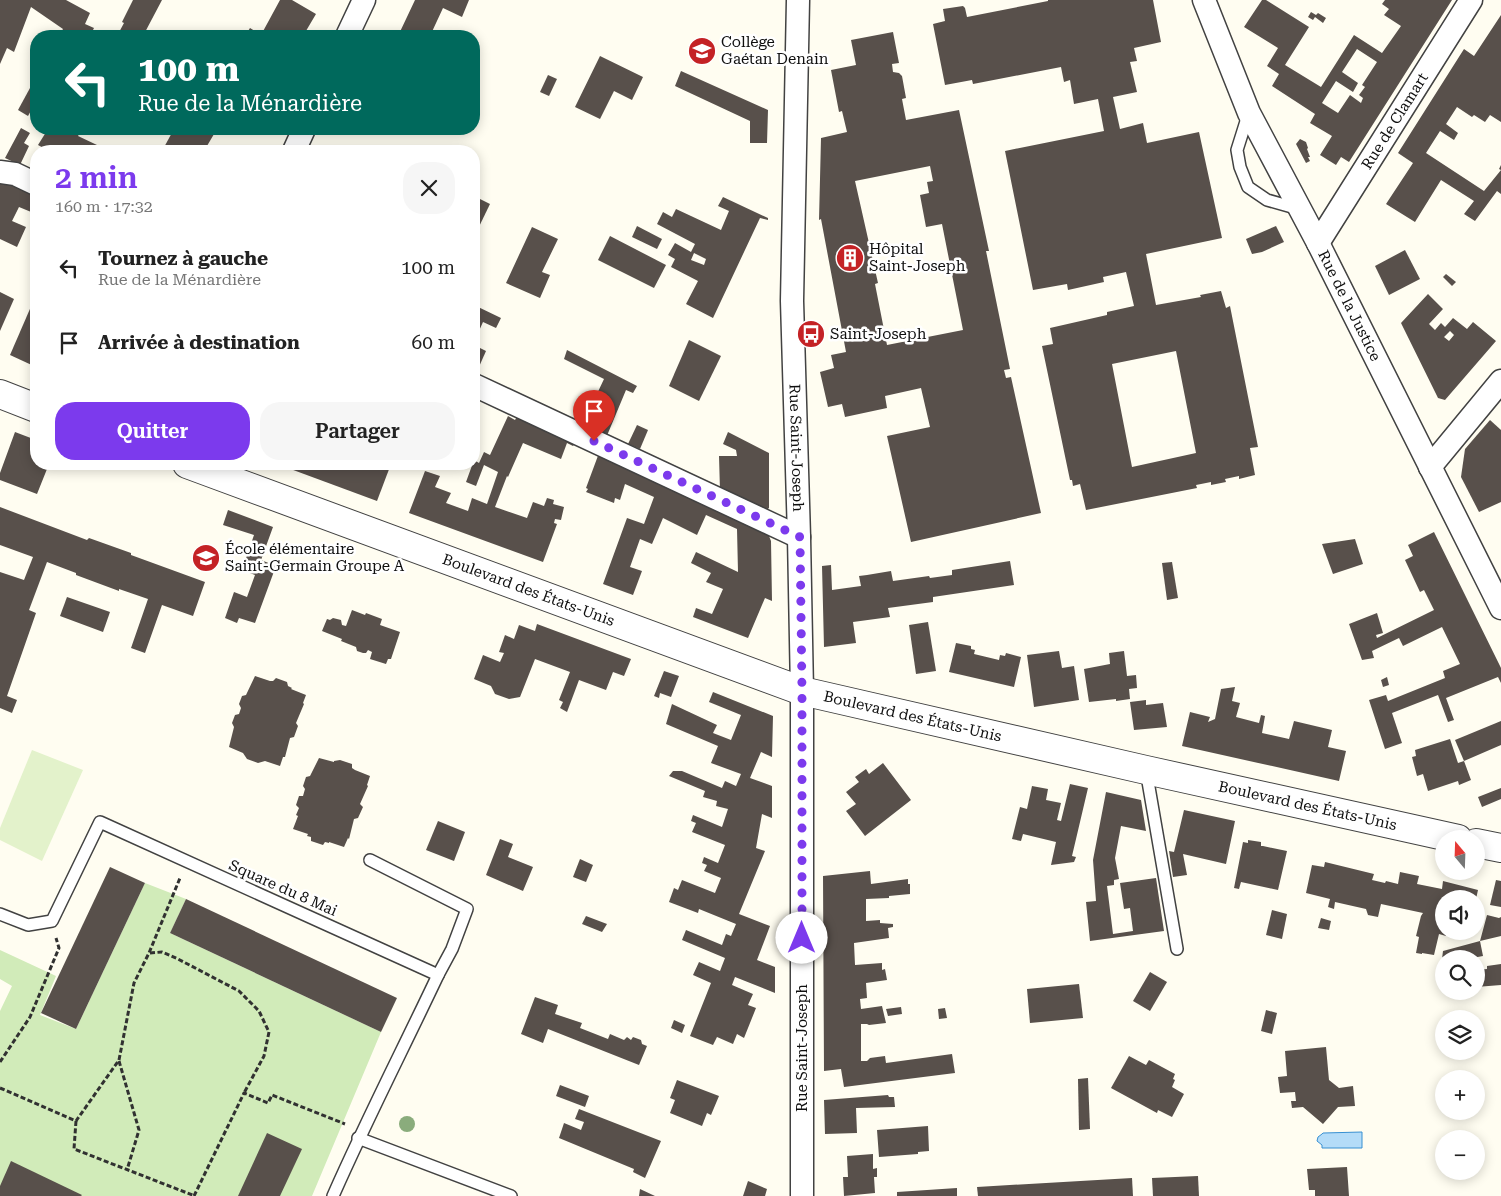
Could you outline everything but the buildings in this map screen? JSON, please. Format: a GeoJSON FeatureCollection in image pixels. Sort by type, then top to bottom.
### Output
{"type":"FeatureCollection","features":[{"type":"Feature","properties":{"kind":"street"},"geometry":{"type":"LineString","coordinates":[[351,30],[364,0]]}},
{"type":"Feature","properties":{"kind":"street","name":"Rue Saint-Joseph"},"geometry":{"type":"LineString","coordinates":[[798,0],[792,301],[800,537],[802,691],[802,1196]]}},
{"type":"Feature","properties":{"kind":"street","name":"Rue de la Justice"},"geometry":{"type":"LineString","coordinates":[[1204,0],[1249,113],[1318,243],[1501,608]]}},
{"type":"Feature","properties":{"kind":"street","name":"Rue de Clamart"},"geometry":{"type":"LineString","coordinates":[[1318,243],[1471,0]]}},
{"type":"Feature","properties":{"kind":"street"},"geometry":{"type":"LineString","coordinates":[[0,172],[15,174],[30,181]]}},
{"type":"Feature","properties":{"kind":"street"},"geometry":{"type":"LineString","coordinates":[[1430,467],[1501,381]]}},
{"type":"Feature","properties":{"kind":"street"},"geometry":{"type":"LineString","coordinates":[[480,388],[800,537]]}},
{"type":"Feature","properties":{"kind":"street"},"geometry":{"type":"LineString","coordinates":[[0,394],[30,406]]}},
{"type":"Feature","properties":{"kind":"street","name":"Boulevard des États-Unis"},"geometry":{"type":"LineString","coordinates":[[203,470],[802,691],[1435,834]]}},
{"type":"Feature","properties":{"kind":"street"},"geometry":{"type":"LineString","coordinates":[[1485,845],[1501,848]]}},
{"type":"Feature","properties":{"kind":"lane"},"geometry":{"type":"LineString","coordinates":[[1249,113],[1237,150],[1240,167],[1248,187],[1267,200],[1300,210]]}},
{"type":"Feature","properties":{"kind":"lane"},"geometry":{"type":"LineString","coordinates":[[1146,770],[1177,949]]}},
{"type":"Feature","properties":{"kind":"lane","name":"Square du 8 Mai"},"geometry":{"type":"LineString","coordinates":[[52,921],[100,822],[438,975]]}},
{"type":"Feature","properties":{"kind":"lane"},"geometry":{"type":"LineString","coordinates":[[333,1196],[360,1135],[452,949],[467,909],[370,860]]}},
{"type":"Feature","properties":{"kind":"lane"},"geometry":{"type":"LineString","coordinates":[[0,914],[28,925],[52,921]]}},
{"type":"Feature","properties":{"kind":"lane"},"geometry":{"type":"LineString","coordinates":[[360,1135],[511,1196]]}},
{"type":"Feature","properties":{"kind":"path"},"geometry":{"type":"LineString","coordinates":[[149,953],[162,952],[239,991],[259,1011],[269,1032],[264,1056],[195,1196],[74,1149],[76,1121],[119,1060],[134,983],[149,953],[187,861]]}},
{"type":"Feature","properties":{"kind":"path"},"geometry":{"type":"LineString","coordinates":[[0,1062],[30,1017],[59,948],[52,921]]}},
{"type":"Feature","properties":{"kind":"path"},"geometry":{"type":"LineString","coordinates":[[119,1060],[140,1130],[127,1170]]}},
{"type":"Feature","properties":{"kind":"path"},"geometry":{"type":"LineString","coordinates":[[0,1088],[76,1121]]}},
{"type":"Feature","properties":{"kind":"path"},"geometry":{"type":"LineString","coordinates":[[244,1094],[268,1103],[272,1094],[360,1135]]}},
{"type":"Feature","properties":{"kind":"green space"},"geometry":{"type":"Polygon","coordinates":[[[32,750],[83,770],[42,861],[0,840],[0,828],[32,750]]]}},
{"type":"Feature","properties":{"kind":"green space"},"geometry":{"type":"Polygon","coordinates":[[[145,883],[186,899],[170,933],[381,1032],[312,1196],[0,1196],[0,1011],[12,986],[0,979],[0,950],[56,976],[40,1015],[76,1029],[145,883]]]}},
{"type":"Feature","properties":{"kind":"water"},"geometry":{"type":"Polygon","coordinates":[[[1362,1132],[1362,1148],[1322,1148],[1322,1145],[1317,1141],[1318,1137],[1323,1133],[1362,1132]]]}},
{"type":"Feature","properties":{"kind":"place","name":"Collège Gaétan Denain"},"geometry":{"type":"Point","coordinates":[702,51]}},
{"type":"Feature","properties":{"kind":"place","name":"Hôpital Saint-Joseph"},"geometry":{"type":"Point","coordinates":[850,258]}},
{"type":"Feature","properties":{"kind":"place","name":"Saint-Joseph"},"geometry":{"type":"Point","coordinates":[811,334]}},
{"type":"Feature","properties":{"kind":"place","name":"École élémentaire Saint-Germain Groupe A"},"geometry":{"type":"Point","coordinates":[206,558]}},
{"type":"Feature","properties":{"kind":"route"},"geometry":{"type":"LineString","coordinates":[[594,441],[800,537],[802,938]]}}]}
